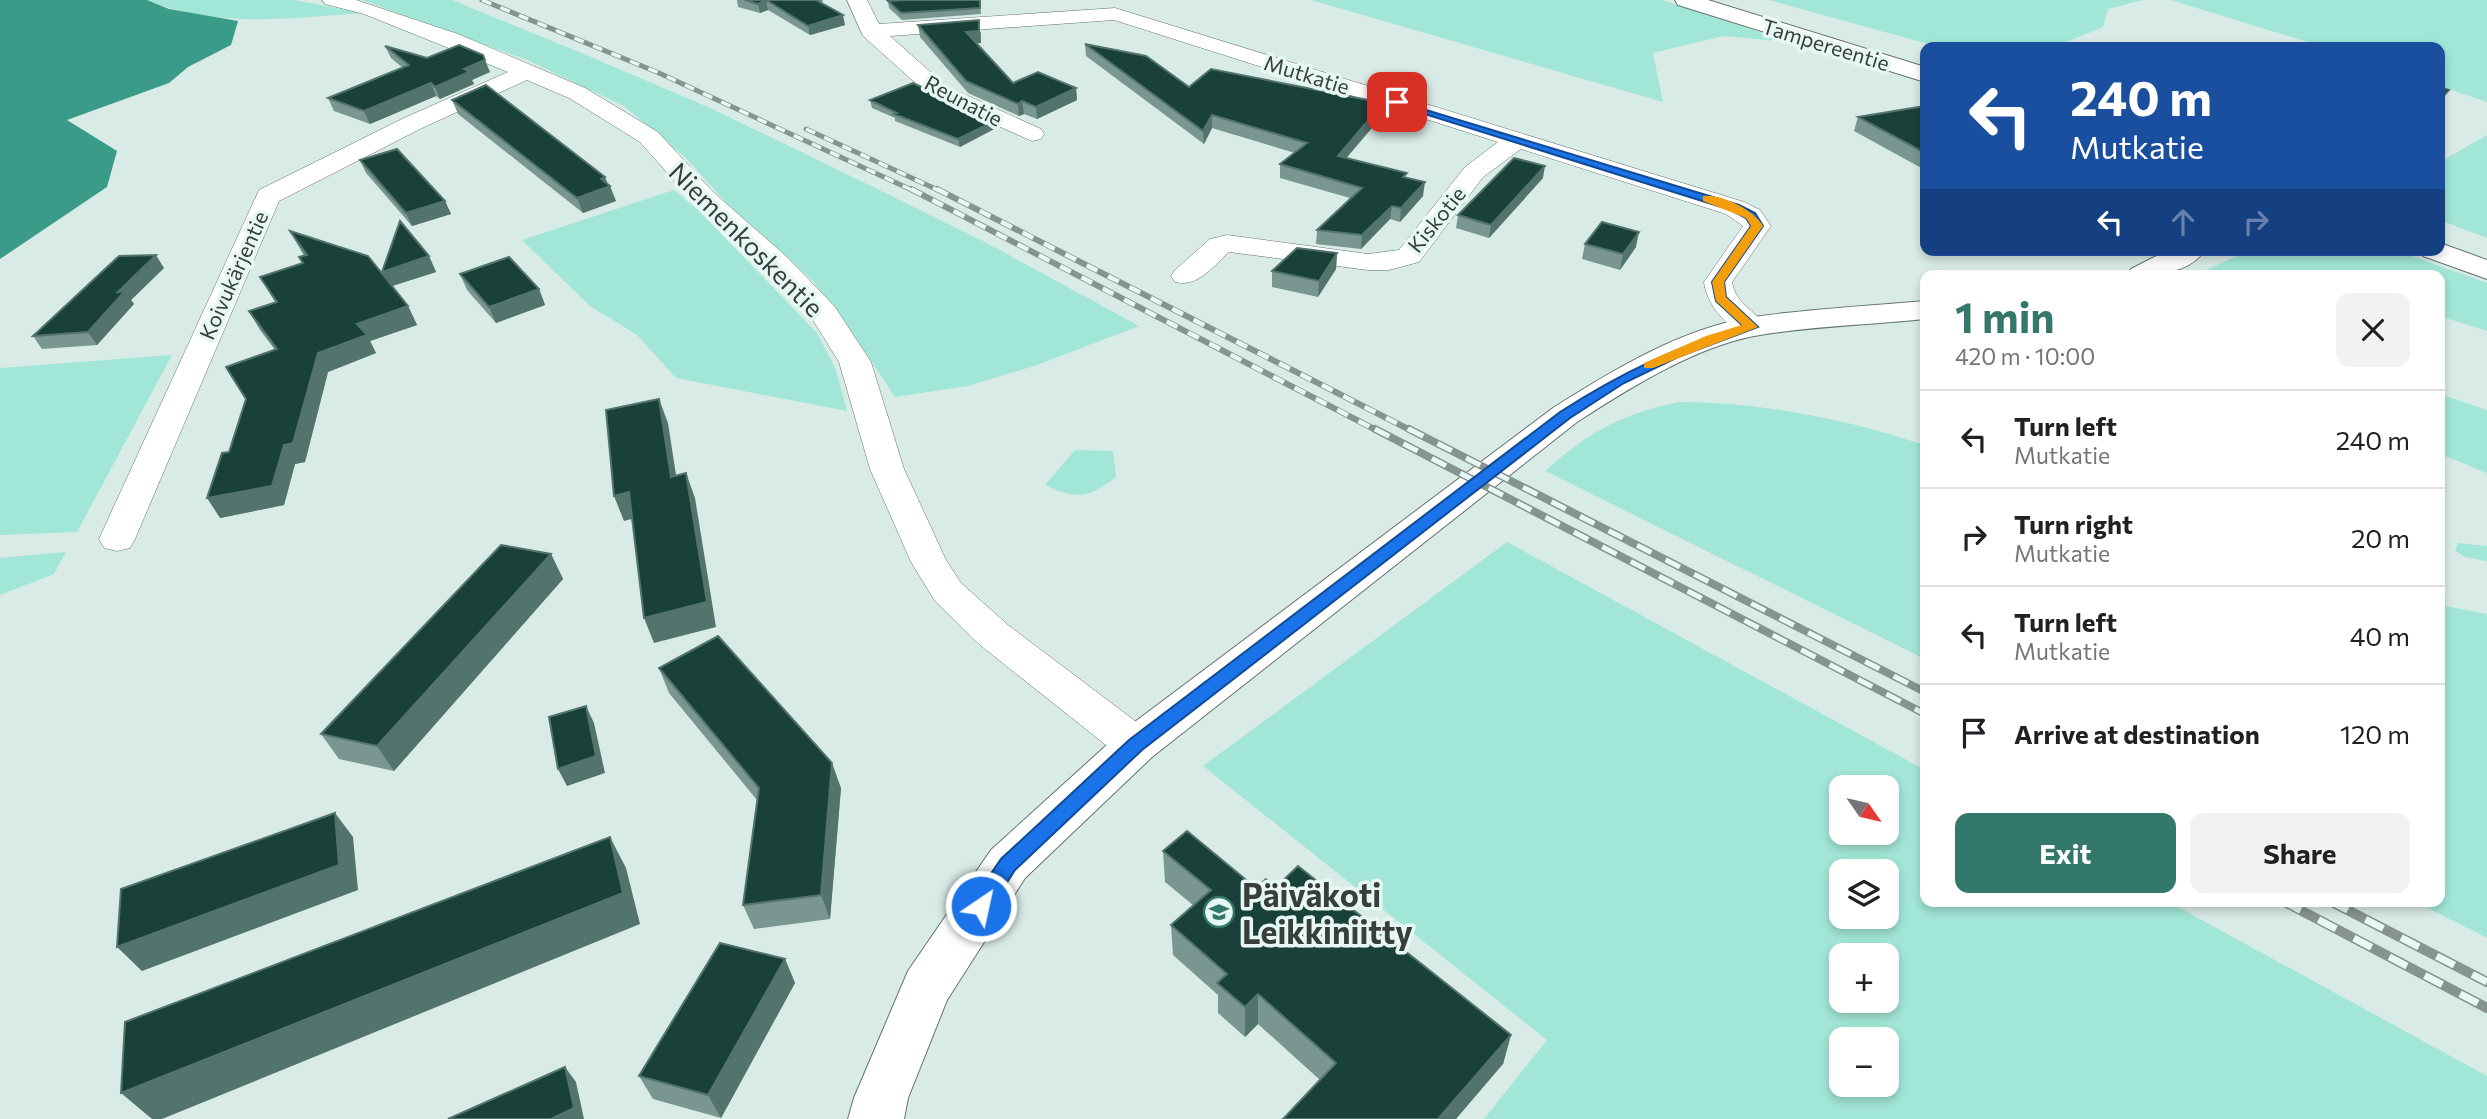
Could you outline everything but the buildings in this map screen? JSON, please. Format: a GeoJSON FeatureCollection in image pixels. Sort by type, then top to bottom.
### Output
{"type":"FeatureCollection","features":[{"type":"Feature","properties":{"kind":"street","name":"Niemenkoskentie"},"geometry":{"type":"LineString","coordinates":[[332,0],[371,9],[577,93],[649,137],[704,198],[777,263],[820,307],[855,362],[887,469],[929,562],[948,592],[994,635],[1136,745]]}},
{"type":"Feature","properties":{"kind":"street"},"geometry":{"type":"LineString","coordinates":[[857,0],[871,31]]}},
{"type":"Feature","properties":{"kind":"street","name":"Tampereentie"},"geometry":{"type":"LineString","coordinates":[[1686,0],[1920,73]]}},
{"type":"Feature","properties":{"kind":"street","name":"Mutkatie"},"geometry":{"type":"LineString","coordinates":[[871,31],[1115,14],[1735,208],[1751,216],[1757,226],[1718,282],[1720,298],[1752,327]]}},
{"type":"Feature","properties":{"kind":"street","name":"Reunatie"},"geometry":{"type":"LineString","coordinates":[[871,31],[938,91],[1032,134]]}},
{"type":"Feature","properties":{"kind":"street","name":"Koivukärjentie"},"geometry":{"type":"LineString","coordinates":[[117,538],[268,196],[413,123],[526,72]]}},
{"type":"Feature","properties":{"kind":"street","name":"Kiskotie"},"geometry":{"type":"LineString","coordinates":[[1185,276],[1220,245],[1227,243],[1368,262],[1389,262],[1409,256],[1419,247],[1452,196],[1474,172],[1518,139]]}},
{"type":"Feature","properties":{"kind":"street"},"geometry":{"type":"LineString","coordinates":[[2445,254],[2487,270]]}},
{"type":"Feature","properties":{"kind":"street"},"geometry":{"type":"LineString","coordinates":[[2152,270],[2180,256]]}},
{"type":"Feature","properties":{"kind":"street"},"geometry":{"type":"LineString","coordinates":[[876,1119],[881,1098],[926,988],[1008,864],[1136,745],[1565,415],[1619,380],[1673,354],[1752,327],[1920,310]]}},
{"type":"Feature","properties":{"kind":"shaded area"},"geometry":{"type":"Polygon","coordinates":[[[0,0],[147,0],[169,9],[238,21],[231,45],[188,67],[169,83],[67,120],[117,151],[107,187],[0,259],[0,0]]]}},
{"type":"Feature","properties":{"kind":"shaded area"},"geometry":{"type":"Polygon","coordinates":[[[147,0],[294,0],[363,13],[281,19],[226,18],[173,9],[147,0]]]}},
{"type":"Feature","properties":{"kind":"shaded area"},"geometry":{"type":"Polygon","coordinates":[[[362,0],[452,0],[579,52],[708,107],[820,161],[983,241],[1139,326],[1037,365],[968,386],[895,397],[844,320],[812,280],[735,213],[687,159],[624,106],[527,60],[362,0]]]}},
{"type":"Feature","properties":{"kind":"shaded area"},"geometry":{"type":"Polygon","coordinates":[[[1311,0],[1662,0],[1790,42],[1723,36],[1653,53],[1663,102],[1311,0]]]}},
{"type":"Feature","properties":{"kind":"shaded area"},"geometry":{"type":"Polygon","coordinates":[[[1769,0],[2143,0],[2108,9],[2103,27],[2066,42],[1921,42],[1769,0]]]}},
{"type":"Feature","properties":{"kind":"shaded area"},"geometry":{"type":"Polygon","coordinates":[[[2171,0],[2487,0],[2487,102],[2445,88],[2445,42],[2308,42],[2171,0]]]}},
{"type":"Feature","properties":{"kind":"shaded area"},"geometry":{"type":"Polygon","coordinates":[[[2487,135],[2487,238],[2445,222],[2445,159],[2487,135]]]}},
{"type":"Feature","properties":{"kind":"shaded area"},"geometry":{"type":"Polygon","coordinates":[[[674,190],[699,211],[817,333],[836,370],[847,411],[676,378],[637,335],[590,306],[522,240],[674,190]]]}},
{"type":"Feature","properties":{"kind":"shaded area"},"geometry":{"type":"Polygon","coordinates":[[[2238,256],[2412,256],[2487,283],[2487,331],[2445,318],[2445,270],[2206,270],[2238,256]]]}},
{"type":"Feature","properties":{"kind":"shaded area"},"geometry":{"type":"Polygon","coordinates":[[[172,355],[77,532],[0,535],[0,368],[172,355]]]}},
{"type":"Feature","properties":{"kind":"shaded area"},"geometry":{"type":"Polygon","coordinates":[[[2445,396],[2487,410],[2487,473],[2445,456],[2445,396]]]}},
{"type":"Feature","properties":{"kind":"shaded area"},"geometry":{"type":"Polygon","coordinates":[[[1678,402],[1772,409],[1865,427],[1920,444],[1920,657],[1545,471],[1591,435],[1621,419],[1678,402]]]}},
{"type":"Feature","properties":{"kind":"shaded area"},"geometry":{"type":"Polygon","coordinates":[[[1075,450],[1113,451],[1116,477],[1090,493],[1074,495],[1045,485],[1075,450]]]}},
{"type":"Feature","properties":{"kind":"shaded area"},"geometry":{"type":"Polygon","coordinates":[[[1507,542],[1920,767],[1920,907],[2178,907],[2487,1076],[2487,1119],[1484,1119],[1547,1040],[1203,766],[1507,542]]]}},
{"type":"Feature","properties":{"kind":"shaded area"},"geometry":{"type":"Polygon","coordinates":[[[2458,543],[2487,546],[2487,561],[2465,557],[2455,551],[2458,543]]]}},
{"type":"Feature","properties":{"kind":"shaded area"},"geometry":{"type":"Polygon","coordinates":[[[66,552],[54,574],[0,595],[0,558],[66,552]]]}},
{"type":"Feature","properties":{"kind":"shaded area"},"geometry":{"type":"Polygon","coordinates":[[[2445,606],[2487,614],[2487,938],[2426,907],[2445,907],[2445,606]]]}},
{"type":"Feature","properties":{"kind":"railway"},"geometry":{"type":"LineString","coordinates":[[482,0],[659,73],[914,191]]}},
{"type":"Feature","properties":{"kind":"railway"},"geometry":{"type":"LineString","coordinates":[[806,129],[940,191]]}},
{"type":"Feature","properties":{"kind":"railway"},"geometry":{"type":"LineString","coordinates":[[911,189],[1378,431]]}},
{"type":"Feature","properties":{"kind":"railway"},"geometry":{"type":"LineString","coordinates":[[937,189],[1412,431]]}},
{"type":"Feature","properties":{"kind":"railway"},"geometry":{"type":"LineString","coordinates":[[1375,429],[1920,711]]}},
{"type":"Feature","properties":{"kind":"railway"},"geometry":{"type":"LineString","coordinates":[[1409,429],[1920,689]]}},
{"type":"Feature","properties":{"kind":"railway"},"geometry":{"type":"LineString","coordinates":[[2294,907],[2487,1008]]}},
{"type":"Feature","properties":{"kind":"railway"},"geometry":{"type":"LineString","coordinates":[[2342,907],[2487,982]]}},
{"type":"Feature","properties":{"kind":"slow traffic"},"geometry":{"type":"LineString","coordinates":[[1649,366],[1710,339],[1752,327],[1720,298],[1718,282],[1757,226],[1751,216],[1707,199]]}},
{"type":"Feature","properties":{"kind":"place","name":"Päiväkoti Leikkiniitty"},"geometry":{"type":"Point","coordinates":[1219,912]}},
{"type":"Feature","properties":{"kind":"route"},"geometry":{"type":"LineString","coordinates":[[981,906],[1008,864],[1136,745],[1565,415],[1619,380],[1673,354],[1710,339],[1752,327],[1720,298],[1718,291],[1718,282],[1757,226],[1751,216],[1735,208],[1397,102]]}}]}
